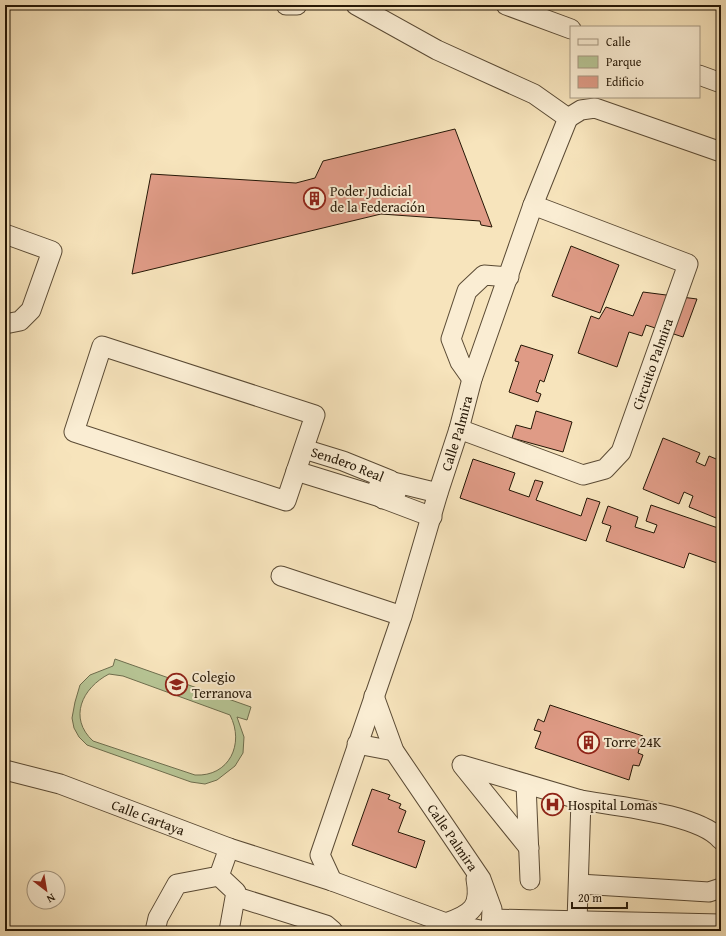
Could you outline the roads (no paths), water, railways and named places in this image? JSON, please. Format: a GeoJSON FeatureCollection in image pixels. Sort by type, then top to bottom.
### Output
{"type":"FeatureCollection","features":[{"type":"Feature","properties":{"kind":"street"},"geometry":{"type":"LineString","coordinates":[[286,5],[297,5]]}},
{"type":"Feature","properties":{"kind":"street"},"geometry":{"type":"LineString","coordinates":[[356,5],[437,50],[534,94],[568,118],[581,110],[595,108],[721,152]]}},
{"type":"Feature","properties":{"kind":"street"},"geometry":{"type":"LineString","coordinates":[[506,5],[570,29]]}},
{"type":"Feature","properties":{"kind":"street"},"geometry":{"type":"LineString","coordinates":[[700,75],[721,83]]}},
{"type":"Feature","properties":{"kind":"street","name":"Calle Palmira"},"geometry":{"type":"LineString","coordinates":[[490,927],[492,909],[481,879],[394,751],[374,696],[402,616],[459,429],[472,379],[533,205],[568,118]]}},
{"type":"Feature","properties":{"kind":"street","name":"Circuito Palmira"},"geometry":{"type":"LineString","coordinates":[[459,429],[583,475],[604,470],[622,452],[688,264],[533,205]]}},
{"type":"Feature","properties":{"kind":"street"},"geometry":{"type":"LineString","coordinates":[[5,234],[52,251],[31,310],[20,321],[5,324]]}},
{"type":"Feature","properties":{"kind":"street"},"geometry":{"type":"LineString","coordinates":[[472,379],[460,362],[451,339],[467,291],[484,275],[509,276]]}},
{"type":"Feature","properties":{"kind":"street"},"geometry":{"type":"LineString","coordinates":[[102,346],[315,415],[304,449],[286,502],[74,432],[102,346]]}},
{"type":"Feature","properties":{"kind":"street","name":"Sendero Real"},"geometry":{"type":"LineString","coordinates":[[304,449],[343,462],[391,481],[438,494]]}},
{"type":"Feature","properties":{"kind":"street","name":"Sendero Real"},"geometry":{"type":"LineString","coordinates":[[296,471],[384,498],[432,517]]}},
{"type":"Feature","properties":{"kind":"street","name":"Sendero Real"},"geometry":{"type":"LineString","coordinates":[[384,498],[391,499],[396,493],[397,489],[391,481]]}},
{"type":"Feature","properties":{"kind":"street"},"geometry":{"type":"LineString","coordinates":[[280,576],[402,616]]}},
{"type":"Feature","properties":{"kind":"street"},"geometry":{"type":"LineString","coordinates":[[332,881],[320,855],[374,696]]}},
{"type":"Feature","properties":{"kind":"street"},"geometry":{"type":"LineString","coordinates":[[357,744],[394,751]]}},
{"type":"Feature","properties":{"kind":"street"},"geometry":{"type":"LineString","coordinates":[[528,848],[462,766],[581,800],[683,819],[706,829],[721,840]]}},
{"type":"Feature","properties":{"kind":"street","name":"Calle Cartaya"},"geometry":{"type":"LineString","coordinates":[[5,770],[60,784],[229,848],[332,881],[446,923],[490,927],[578,921],[721,924]]}},
{"type":"Feature","properties":{"kind":"street"},"geometry":{"type":"LineString","coordinates":[[526,784],[530,880]]}},
{"type":"Feature","properties":{"kind":"street"},"geometry":{"type":"LineString","coordinates":[[578,921],[581,800]]}},
{"type":"Feature","properties":{"kind":"street"},"geometry":{"type":"LineString","coordinates":[[219,876],[229,848]]}},
{"type":"Feature","properties":{"kind":"street"},"geometry":{"type":"LineString","coordinates":[[290,868],[320,855]]}},
{"type":"Feature","properties":{"kind":"street"},"geometry":{"type":"LineString","coordinates":[[446,923],[471,911],[478,900],[474,869]]}},
{"type":"Feature","properties":{"kind":"street"},"geometry":{"type":"LineString","coordinates":[[219,876],[236,892],[237,897],[229,931]]}},
{"type":"Feature","properties":{"kind":"street"},"geometry":{"type":"LineString","coordinates":[[155,931],[158,918],[177,884],[219,876]]}},
{"type":"Feature","properties":{"kind":"street"},"geometry":{"type":"LineString","coordinates":[[579,884],[709,892],[721,888]]}},
{"type":"Feature","properties":{"kind":"street"},"geometry":{"type":"LineString","coordinates":[[237,897],[326,924],[333,931]]}},
{"type":"Feature","properties":{"kind":"place","name":"Poder Judicial de la Federación"},"geometry":{"type":"Point","coordinates":[314,199]}},
{"type":"Feature","properties":{"kind":"place","name":"Colegio Terranova"},"geometry":{"type":"Point","coordinates":[177,685]}},
{"type":"Feature","properties":{"kind":"place","name":"Torre 24K"},"geometry":{"type":"Point","coordinates":[589,742]}},
{"type":"Feature","properties":{"kind":"place","name":"Hospital Lomas"},"geometry":{"type":"Point","coordinates":[553,805]}}]}
